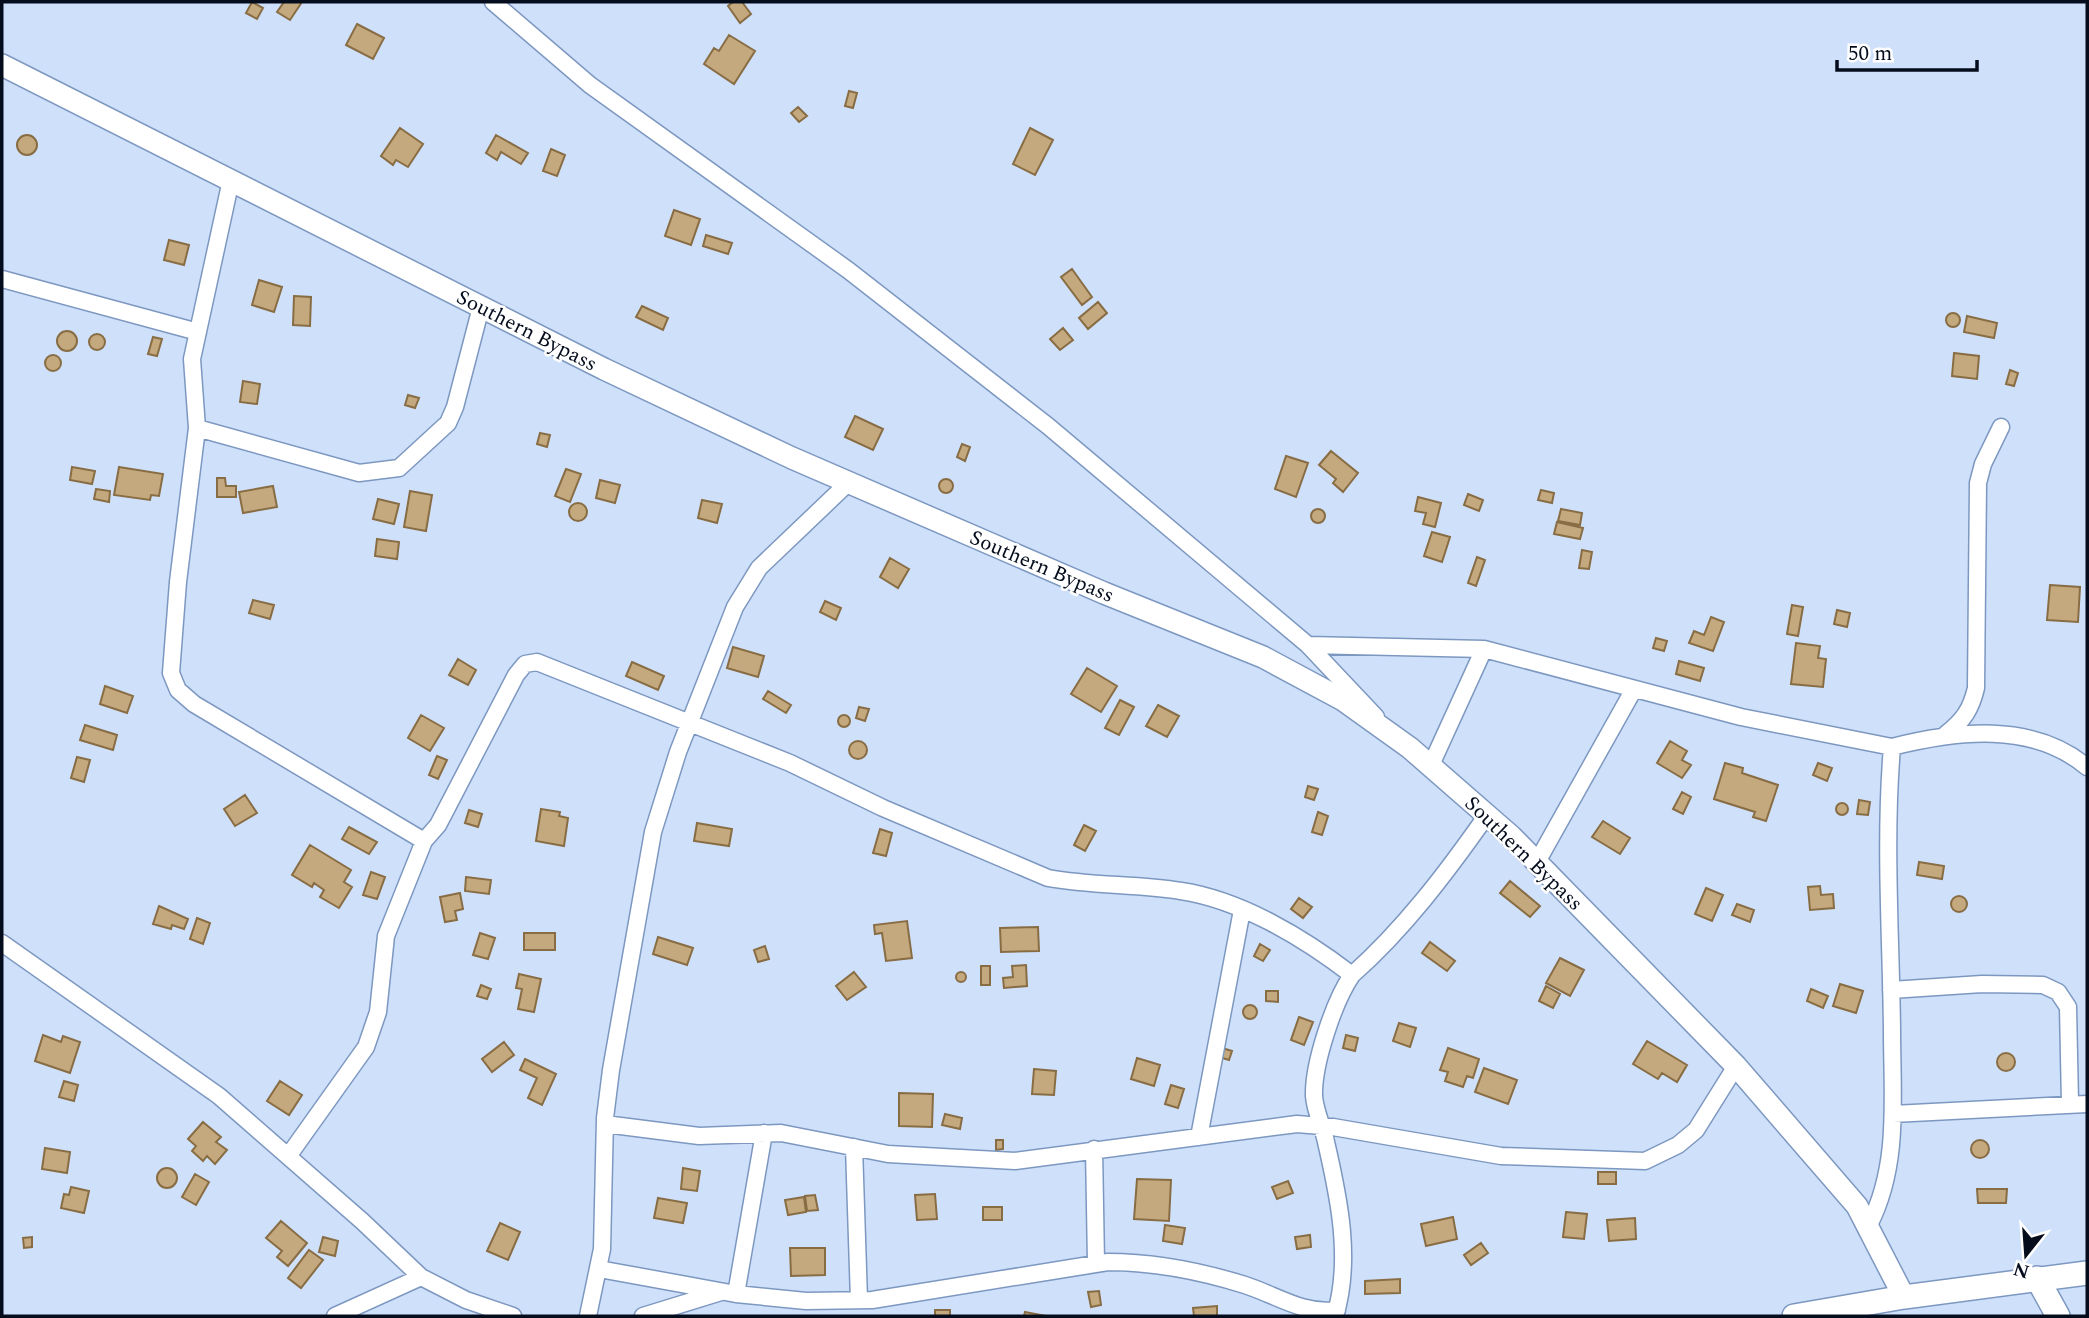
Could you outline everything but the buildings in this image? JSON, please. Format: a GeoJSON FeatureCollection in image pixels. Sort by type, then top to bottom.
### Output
{"type":"FeatureCollection","features":[{"type":"Feature","properties":{"kind":"main road"},"geometry":{"type":"LineString","coordinates":[[1794,1316],[1850,1311],[1904,1297],[2087,1273]]}},
{"type":"Feature","properties":{"kind":"main road"},"geometry":{"type":"LineString","coordinates":[[2037,1278],[2058,1316]]}},
{"type":"Feature","properties":{"kind":"street"},"geometry":{"type":"LineString","coordinates":[[494,2],[590,85],[915,321],[1048,426],[1308,645],[1335,670],[1387,730]]}},
{"type":"Feature","properties":{"kind":"street","name":"Southern Bypass"},"geometry":{"type":"LineString","coordinates":[[2,65],[604,369],[848,483],[1262,657],[1319,686],[1387,730],[1431,765],[1537,862],[1736,1066],[1857,1206],[1904,1297]]}},
{"type":"Feature","properties":{"kind":"street"},"geometry":{"type":"LineString","coordinates":[[231,180],[191,377],[197,428],[171,673],[178,690],[194,704],[424,841]]}},
{"type":"Feature","properties":{"kind":"street"},"geometry":{"type":"LineString","coordinates":[[2,279],[198,332]]}},
{"type":"Feature","properties":{"kind":"street"},"geometry":{"type":"LineString","coordinates":[[197,428],[359,473],[399,468],[448,423],[455,407],[481,307]]}},
{"type":"Feature","properties":{"kind":"street"},"geometry":{"type":"LineString","coordinates":[[1947,734],[1963,721],[1972,705],[1976,688],[1978,483],[1983,464],[2001,427]]}},
{"type":"Feature","properties":{"kind":"street"},"geometry":{"type":"LineString","coordinates":[[588,1316],[600,1269],[605,1125],[623,994],[648,857],[688,721],[735,607],[759,568],[848,483]]}},
{"type":"Feature","properties":{"kind":"street"},"geometry":{"type":"LineString","coordinates":[[1308,645],[1485,649],[1791,728],[1892,747],[1947,734],[2025,737],[2056,747],[2087,767]]}},
{"type":"Feature","properties":{"kind":"street"},"geometry":{"type":"LineString","coordinates":[[1431,765],[1485,649]]}},
{"type":"Feature","properties":{"kind":"street"},"geometry":{"type":"LineString","coordinates":[[289,1155],[366,1047],[374,1029],[386,936],[424,841],[438,825],[516,674],[525,664],[537,662],[688,721],[1048,878],[1077,883],[1182,891],[1242,910],[1334,961],[1352,975]]}},
{"type":"Feature","properties":{"kind":"street"},"geometry":{"type":"LineString","coordinates":[[1537,862],[1634,689]]}},
{"type":"Feature","properties":{"kind":"street"},"geometry":{"type":"LineString","coordinates":[[1869,1225],[1886,1186],[1893,1114],[1887,835],[1892,747]]}},
{"type":"Feature","properties":{"kind":"street"},"geometry":{"type":"LineString","coordinates":[[600,1269],[729,1293],[806,1301],[859,1300],[1096,1263],[1147,1262],[1190,1270],[1247,1286],[1300,1307],[1336,1313],[1342,1288],[1343,1240],[1336,1185],[1314,1097],[1331,1015],[1352,975],[1433,889],[1487,815]]}},
{"type":"Feature","properties":{"kind":"street"},"geometry":{"type":"LineString","coordinates":[[1199,1136],[1242,910]]}},
{"type":"Feature","properties":{"kind":"street"},"geometry":{"type":"LineString","coordinates":[[2,943],[219,1096],[289,1155],[421,1277],[466,1300],[513,1316]]}},
{"type":"Feature","properties":{"kind":"street"},"geometry":{"type":"LineString","coordinates":[[1891,990],[1982,984],[2043,985],[2058,992],[2068,1007],[2070,1103]]}},
{"type":"Feature","properties":{"kind":"street"},"geometry":{"type":"LineString","coordinates":[[605,1125],[699,1136],[764,1133],[798,1135],[916,1157],[1015,1161],[1284,1126],[1323,1126],[1502,1156],[1645,1161],[1678,1145],[1696,1130],[1736,1066]]}},
{"type":"Feature","properties":{"kind":"street"},"geometry":{"type":"LineString","coordinates":[[1893,1114],[2087,1104]]}},
{"type":"Feature","properties":{"kind":"street"},"geometry":{"type":"LineString","coordinates":[[729,1293],[764,1133]]}},
{"type":"Feature","properties":{"kind":"street"},"geometry":{"type":"LineString","coordinates":[[854,1147],[859,1300]]}},
{"type":"Feature","properties":{"kind":"street"},"geometry":{"type":"LineString","coordinates":[[1094,1149],[1096,1263]]}},
{"type":"Feature","properties":{"kind":"street"},"geometry":{"type":"LineString","coordinates":[[335,1316],[421,1277]]}},
{"type":"Feature","properties":{"kind":"street"},"geometry":{"type":"LineString","coordinates":[[643,1316],[729,1293]]}}]}
